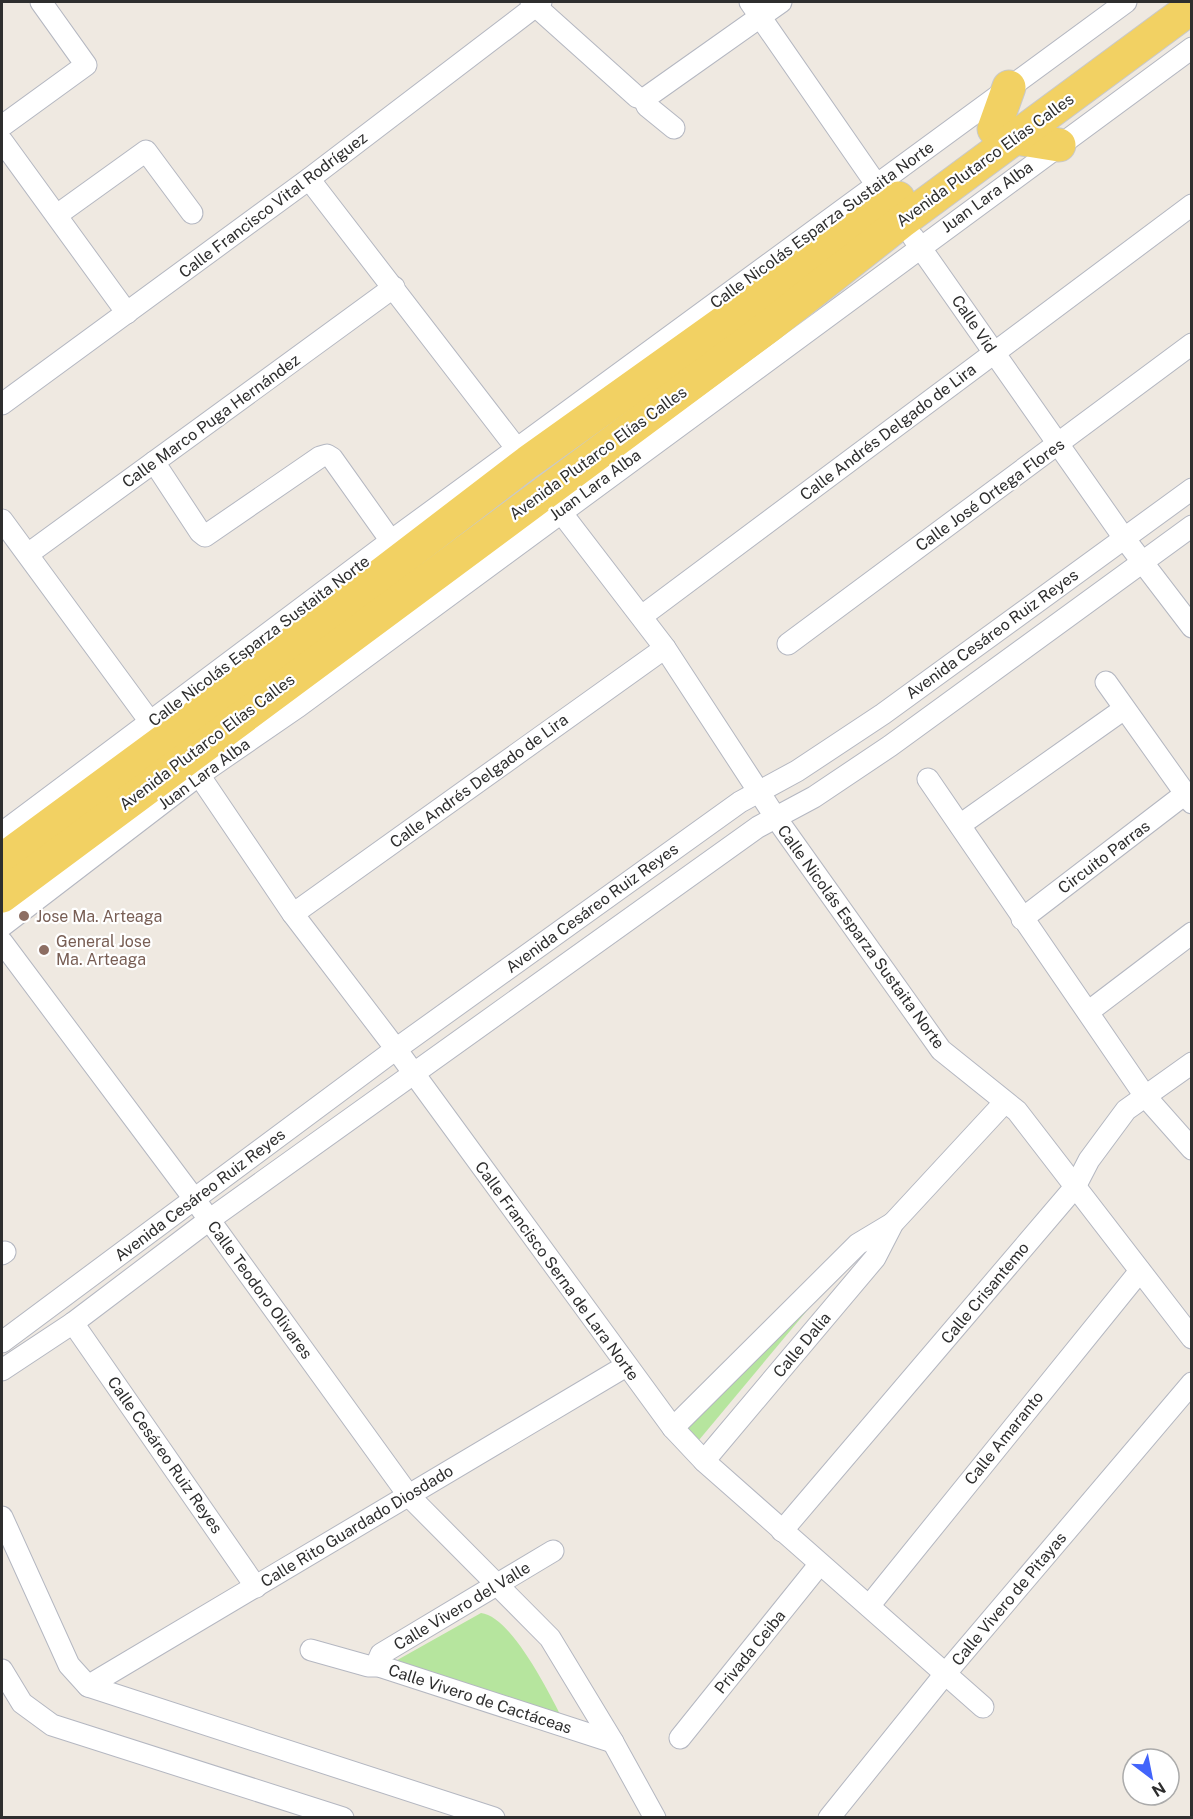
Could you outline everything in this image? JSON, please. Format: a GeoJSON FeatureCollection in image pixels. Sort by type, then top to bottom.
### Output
{"type":"FeatureCollection","features":[{"type":"Feature","properties":{"kind":"main road","name":"Avenida Plutarco Elías Calles"},"geometry":{"type":"LineString","coordinates":[[2,896],[280,686],[768,327],[897,214],[1005,133],[1165,2]]}},
{"type":"Feature","properties":{"kind":"main road","name":"Avenida Plutarco Elías Calles"},"geometry":{"type":"LineString","coordinates":[[1005,133],[1191,7]]}},
{"type":"Feature","properties":{"kind":"main road"},"geometry":{"type":"LineString","coordinates":[[1010,87],[1005,133],[1059,145]]}},
{"type":"Feature","properties":{"kind":"main road","name":"Avenida Plutarco Elías Calles"},"geometry":{"type":"LineString","coordinates":[[2,860],[280,686],[397,545],[528,462],[758,296],[897,214]]}},
{"type":"Feature","properties":{"kind":"main road"},"geometry":{"type":"LineString","coordinates":[[718,301],[758,296]]}},
{"type":"Feature","properties":{"kind":"main road"},"geometry":{"type":"LineString","coordinates":[[766,360],[768,327]]}},
{"type":"Feature","properties":{"kind":"main road"},"geometry":{"type":"LineString","coordinates":[[429,578],[460,585]]}},
{"type":"Feature","properties":{"kind":"main road"},"geometry":{"type":"LineString","coordinates":[[272,633],[280,686]]}},
{"type":"Feature","properties":{"kind":"street"},"geometry":{"type":"LineString","coordinates":[[2,126],[86,65],[41,2]]}},
{"type":"Feature","properties":{"kind":"street"},"geometry":{"type":"LineString","coordinates":[[644,99],[755,9],[781,2]]}},
{"type":"Feature","properties":{"kind":"street","name":"Calle Nicolás Esparza Sustaita Norte"},"geometry":{"type":"LineString","coordinates":[[2,833],[272,633],[397,545],[517,449],[718,301],[897,214],[1010,87],[1126,2]]}},
{"type":"Feature","properties":{"kind":"street"},"geometry":{"type":"LineString","coordinates":[[536,3],[638,97],[644,99],[647,106],[674,128]]}},
{"type":"Feature","properties":{"kind":"street","name":"Calle Francisco Vital Rodríguez"},"geometry":{"type":"LineString","coordinates":[[2,404],[309,179],[536,3]]}},
{"type":"Feature","properties":{"kind":"street","name":"Calle Vid"},"geometry":{"type":"LineString","coordinates":[[755,9],[1124,538],[1191,627]]}},
{"type":"Feature","properties":{"kind":"street","name":"Juan Lara Alba"},"geometry":{"type":"LineString","coordinates":[[2,926],[200,775],[280,686],[460,585],[766,360],[897,214],[1059,145],[1191,48]]}},
{"type":"Feature","properties":{"kind":"street"},"geometry":{"type":"LineString","coordinates":[[2,141],[127,313]]}},
{"type":"Feature","properties":{"kind":"street"},"geometry":{"type":"LineString","coordinates":[[57,215],[146,151],[192,213]]}},
{"type":"Feature","properties":{"kind":"street"},"geometry":{"type":"LineString","coordinates":[[309,179],[517,449]]}},
{"type":"Feature","properties":{"kind":"street","name":"Calle Andrés Delgado de Lira"},"geometry":{"type":"LineString","coordinates":[[642,616],[1191,205]]}},
{"type":"Feature","properties":{"kind":"street","name":"Calle Marco Puga Hernández"},"geometry":{"type":"LineString","coordinates":[[28,554],[394,287]]}},
{"type":"Feature","properties":{"kind":"street","name":"Calle José Ortega Flores"},"geometry":{"type":"LineString","coordinates":[[788,644],[1191,344]]}},
{"type":"Feature","properties":{"kind":"street"},"geometry":{"type":"LineString","coordinates":[[154,462],[200,532],[205,536],[320,457],[327,455],[332,458],[397,545]]}},
{"type":"Feature","properties":{"kind":"street","name":"Avenida Cesáreo Ruiz Reyes"},"geometry":{"type":"LineString","coordinates":[[2,1342],[396,1048],[759,791],[797,771],[883,714],[1191,489]]}},
{"type":"Feature","properties":{"kind":"street","name":"Calle Nicolás Esparza Sustaita Norte"},"geometry":{"type":"LineString","coordinates":[[560,511],[665,648],[776,818],[941,1050],[1004,1103],[1017,1111],[1191,1338]]}},
{"type":"Feature","properties":{"kind":"street"},"geometry":{"type":"LineString","coordinates":[[2,520],[151,723]]}},
{"type":"Feature","properties":{"kind":"street","name":"Avenida Cesáreo Ruiz Reyes"},"geometry":{"type":"LineString","coordinates":[[2,1370],[73,1323],[209,1220],[758,826],[814,796],[890,746],[1191,526]]}},
{"type":"Feature","properties":{"kind":"street","name":"Calle Andrés Delgado de Lira"},"geometry":{"type":"LineString","coordinates":[[293,914],[665,648]]}},
{"type":"Feature","properties":{"kind":"street","name":"Circuito Parras"},"geometry":{"type":"LineString","coordinates":[[1022,919],[1186,788],[1124,709],[1106,682]]}},
{"type":"Feature","properties":{"kind":"street"},"geometry":{"type":"LineString","coordinates":[[960,825],[1124,709]]}},
{"type":"Feature","properties":{"kind":"street","name":"Calle Francisco Serna de Lara Norte"},"geometry":{"type":"LineString","coordinates":[[200,775],[293,914],[396,1048],[673,1428],[704,1461],[819,1565],[983,1707]]}},
{"type":"Feature","properties":{"kind":"street"},"geometry":{"type":"LineString","coordinates":[[928,779],[1145,1096],[1191,1149]]}},
{"type":"Feature","properties":{"kind":"street"},"geometry":{"type":"LineString","coordinates":[[1088,1012],[1191,933]]}},
{"type":"Feature","properties":{"kind":"street","name":"Calle Teodoro Olivares"},"geometry":{"type":"LineString","coordinates":[[2,942],[195,1200],[409,1496],[550,1638],[613,1742],[655,1818]]}},
{"type":"Feature","properties":{"kind":"street","name":"Calle Crisantemo"},"geometry":{"type":"LineString","coordinates":[[782,1531],[1075,1187],[1089,1161],[1126,1110],[1191,1063]]}},
{"type":"Feature","properties":{"kind":"street","name":"Calle Dalia"},"geometry":{"type":"LineString","coordinates":[[704,1461],[875,1258],[893,1223],[1004,1103]]}},
{"type":"Feature","properties":{"kind":"street","name":"Calle Dalia"},"geometry":{"type":"LineString","coordinates":[[673,1428],[858,1244],[893,1223]]}},
{"type":"Feature","properties":{"kind":"street","name":"Calle Amaranto"},"geometry":{"type":"LineString","coordinates":[[869,1606],[1140,1271]]}},
{"type":"Feature","properties":{"kind":"street","name":"Calle Cesáreo Ruiz Reyes"},"geometry":{"type":"LineString","coordinates":[[73,1323],[256,1587]]}},
{"type":"Feature","properties":{"kind":"street","name":"Calle Rito Guardado Diosdado"},"geometry":{"type":"LineString","coordinates":[[88,1686],[626,1366]]}},
{"type":"Feature","properties":{"kind":"street","name":"Calle Vivero de Pitayas"},"geometry":{"type":"LineString","coordinates":[[830,1818],[945,1674],[1191,1383]]}},
{"type":"Feature","properties":{"kind":"street"},"geometry":{"type":"LineString","coordinates":[[2,1517],[69,1665],[88,1686],[494,1818]]}},
{"type":"Feature","properties":{"kind":"street","name":"Calle Vivero del Valle"},"geometry":{"type":"LineString","coordinates":[[379,1666],[378,1661],[381,1654],[498,1587],[553,1551]]}},
{"type":"Feature","properties":{"kind":"street","name":"Privada Ceiba"},"geometry":{"type":"LineString","coordinates":[[680,1738],[819,1565]]}},
{"type":"Feature","properties":{"kind":"street","name":"Calle Vivero de Cactáceas"},"geometry":{"type":"LineString","coordinates":[[311,1650],[368,1666],[379,1666],[613,1742]]}},
{"type":"Feature","properties":{"kind":"street"},"geometry":{"type":"LineString","coordinates":[[2,1670],[22,1703],[52,1725],[343,1818]]}},
{"type":"Feature","properties":{"kind":"green space"},"geometry":{"type":"Polygon","coordinates":[[[851,1258],[694,1446],[677,1429],[851,1258]]]}},
{"type":"Feature","properties":{"kind":"green space"},"geometry":{"type":"Polygon","coordinates":[[[481,1613],[493,1617],[516,1641],[539,1675],[562,1718],[392,1663],[481,1613]]]}},
{"type":"Feature","properties":{"kind":"place","name":"Jose Ma. Arteaga"},"geometry":{"type":"Point","coordinates":[24,916]}},
{"type":"Feature","properties":{"kind":"place","name":"General Jose Ma. Arteaga"},"geometry":{"type":"Point","coordinates":[44,950]}}]}
